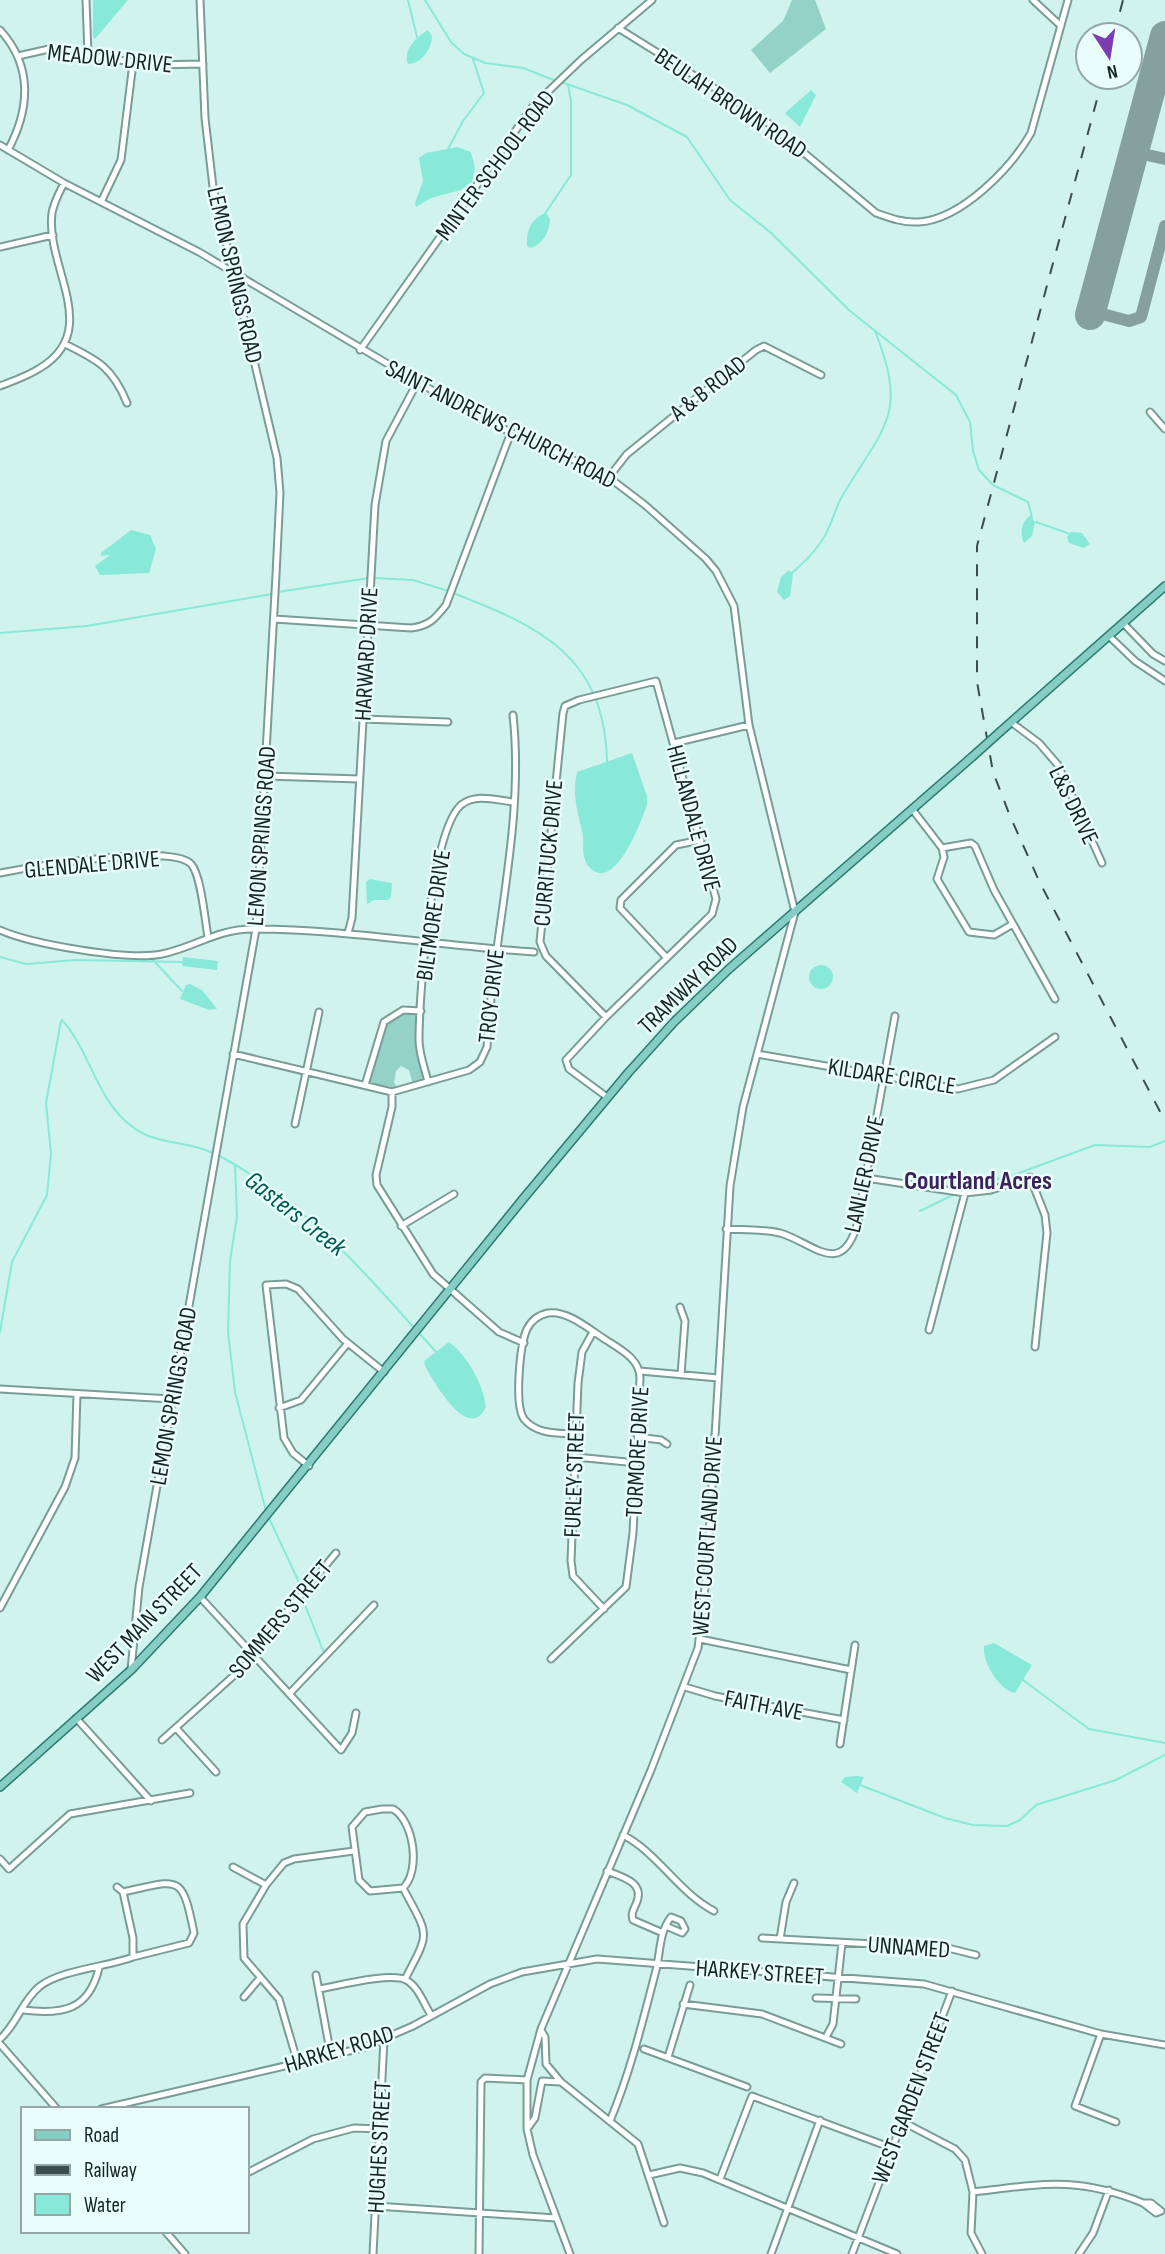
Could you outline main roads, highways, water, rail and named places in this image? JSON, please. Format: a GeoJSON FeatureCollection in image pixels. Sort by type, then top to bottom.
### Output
{"type":"FeatureCollection","features":[{"type":"Feature","properties":{"kind":"main road","name":"TRAMWAY ROAD"},"geometry":{"type":"LineString","coordinates":[[303,1473],[607,1097],[674,1023],[795,912],[1165,586]]}},
{"type":"Feature","properties":{"kind":"main road","name":"WEST MAIN STREET"},"geometry":{"type":"LineString","coordinates":[[0,1787],[131,1670],[201,1597],[303,1473]]}},
{"type":"Feature","properties":{"kind":"water"},"geometry":{"type":"Polygon","coordinates":[[[93,0],[128,0],[95,39],[93,37],[93,0]]]}},
{"type":"Feature","properties":{"kind":"water"},"geometry":{"type":"Polygon","coordinates":[[[428,30],[432,41],[428,50],[418,61],[408,64],[409,49],[419,36],[428,30]]]}},
{"type":"Feature","properties":{"kind":"water"},"geometry":{"type":"Polygon","coordinates":[[[811,90],[816,95],[800,127],[785,113],[811,90]]]}},
{"type":"Feature","properties":{"kind":"water"},"geometry":{"type":"Polygon","coordinates":[[[457,147],[471,152],[475,168],[472,182],[461,190],[431,198],[416,207],[423,181],[419,158],[426,153],[457,147]]]}},
{"type":"Feature","properties":{"kind":"water"},"geometry":{"type":"Polygon","coordinates":[[[546,213],[550,219],[547,232],[539,243],[531,248],[527,246],[530,226],[546,213]]]}},
{"type":"Feature","properties":{"kind":"water"},"geometry":{"type":"Polygon","coordinates":[[[1031,515],[1035,523],[1032,536],[1024,543],[1022,528],[1031,515]]]}},
{"type":"Feature","properties":{"kind":"water"},"geometry":{"type":"Polygon","coordinates":[[[131,530],[150,535],[156,549],[149,573],[100,575],[95,566],[110,555],[101,556],[101,553],[131,530]]]}},
{"type":"Feature","properties":{"kind":"water"},"geometry":{"type":"Polygon","coordinates":[[[1071,532],[1082,533],[1090,544],[1084,548],[1069,543],[1067,537],[1071,532]]]}},
{"type":"Feature","properties":{"kind":"water"},"geometry":{"type":"Polygon","coordinates":[[[789,570],[793,574],[790,596],[784,600],[777,592],[781,577],[789,570]]]}},
{"type":"Feature","properties":{"kind":"water"},"geometry":{"type":"Polygon","coordinates":[[[632,753],[647,796],[647,805],[626,852],[608,871],[599,873],[589,867],[583,849],[575,795],[577,772],[632,753]]]}},
{"type":"Feature","properties":{"kind":"water"},"geometry":{"type":"Polygon","coordinates":[[[370,879],[392,883],[391,897],[388,900],[374,900],[367,904],[366,882],[370,879]]]}},
{"type":"Feature","properties":{"kind":"water"},"geometry":{"type":"Polygon","coordinates":[[[183,957],[218,961],[217,970],[182,966],[183,957]]]}},
{"type":"Feature","properties":{"kind":"water"},"geometry":{"type":"Polygon","coordinates":[[[821,965],[829,969],[833,977],[829,985],[821,989],[813,985],[809,977],[813,969],[821,965]]]}},
{"type":"Feature","properties":{"kind":"water"},"geometry":{"type":"Polygon","coordinates":[[[190,984],[202,990],[217,1009],[209,1010],[180,999],[186,985],[190,984]]]}},
{"type":"Feature","properties":{"kind":"water"},"geometry":{"type":"Polygon","coordinates":[[[449,1342],[462,1355],[478,1380],[486,1407],[479,1416],[470,1418],[452,1406],[425,1366],[424,1361],[449,1342]]]}},
{"type":"Feature","properties":{"kind":"water"},"geometry":{"type":"Polygon","coordinates":[[[994,1643],[1032,1665],[1015,1693],[1003,1687],[986,1660],[984,1646],[994,1643]]]}},
{"type":"Feature","properties":{"kind":"water"},"geometry":{"type":"Polygon","coordinates":[[[845,1777],[864,1777],[857,1793],[841,1782],[845,1777]]]}},
{"type":"Feature","properties":{"kind":"waterway"},"geometry":{"type":"LineString","coordinates":[[408,0],[417,37]]}},
{"type":"Feature","properties":{"kind":"waterway"},"geometry":{"type":"LineString","coordinates":[[425,0],[451,42],[464,54],[485,63],[523,68],[556,81]]}},
{"type":"Feature","properties":{"kind":"waterway"},"geometry":{"type":"LineString","coordinates":[[448,149],[463,121],[484,93],[473,59]]}},
{"type":"Feature","properties":{"kind":"waterway"},"geometry":{"type":"LineString","coordinates":[[561,82],[627,105],[687,137],[730,200],[770,232],[850,311],[956,395],[970,422],[973,451],[979,470],[993,485],[1028,502],[1032,517]]}},
{"type":"Feature","properties":{"kind":"waterway"},"geometry":{"type":"LineString","coordinates":[[544,215],[571,175],[571,101],[568,85]]}},
{"type":"Feature","properties":{"kind":"waterway"},"geometry":{"type":"LineString","coordinates":[[792,573],[822,540],[842,497],[881,434],[887,418],[891,401],[890,382],[875,331]]}},
{"type":"Feature","properties":{"kind":"waterway"},"geometry":{"type":"LineString","coordinates":[[1036,522],[1070,534]]}},
{"type":"Feature","properties":{"kind":"waterway"},"geometry":{"type":"LineString","coordinates":[[278,592],[369,578]]}},
{"type":"Feature","properties":{"kind":"waterway"},"geometry":{"type":"LineString","coordinates":[[375,578],[413,580],[448,591]]}},
{"type":"Feature","properties":{"kind":"waterway"},"geometry":{"type":"LineString","coordinates":[[453,593],[514,619],[540,634],[562,651],[581,671],[594,696],[603,726],[607,763]]}},
{"type":"Feature","properties":{"kind":"waterway"},"geometry":{"type":"LineString","coordinates":[[0,633],[87,626],[272,594]]}},
{"type":"Feature","properties":{"kind":"waterway"},"geometry":{"type":"LineString","coordinates":[[0,957],[26,964],[76,960],[182,962]]}},
{"type":"Feature","properties":{"kind":"waterway"},"geometry":{"type":"LineString","coordinates":[[153,960],[182,991]]}},
{"type":"Feature","properties":{"kind":"waterway","name":"Gasters Creek"},"geometry":{"type":"LineString","coordinates":[[62,1020],[73,1034],[106,1098],[130,1125],[154,1138],[213,1153]]}},
{"type":"Feature","properties":{"kind":"waterway"},"geometry":{"type":"LineString","coordinates":[[0,1332],[12,1262],[47,1195],[51,1154],[46,1103],[61,1021]]}},
{"type":"Feature","properties":{"kind":"waterway"},"geometry":{"type":"LineString","coordinates":[[961,1190],[971,1185],[1011,1176],[1095,1145],[1150,1147],[1165,1141]]}},
{"type":"Feature","properties":{"kind":"waterway","name":"Gasters Creek"},"geometry":{"type":"LineString","coordinates":[[218,1155],[247,1172],[300,1211],[348,1256],[415,1329]]}},
{"type":"Feature","properties":{"kind":"waterway"},"geometry":{"type":"LineString","coordinates":[[235,1165],[237,1216],[230,1261],[228,1332],[235,1392],[266,1511]]}},
{"type":"Feature","properties":{"kind":"waterway"},"geometry":{"type":"LineString","coordinates":[[920,1211],[957,1193]]}},
{"type":"Feature","properties":{"kind":"waterway","name":"Gasters Creek"},"geometry":{"type":"LineString","coordinates":[[419,1333],[436,1352]]}},
{"type":"Feature","properties":{"kind":"waterway"},"geometry":{"type":"LineString","coordinates":[[268,1516],[298,1580],[298,1590]]}},
{"type":"Feature","properties":{"kind":"waterway"},"geometry":{"type":"LineString","coordinates":[[303,1600],[324,1653]]}},
{"type":"Feature","properties":{"kind":"waterway"},"geometry":{"type":"LineString","coordinates":[[1023,1680],[1089,1729],[1165,1743]]}},
{"type":"Feature","properties":{"kind":"waterway"},"geometry":{"type":"LineString","coordinates":[[860,1785],[945,1818],[973,1825],[1007,1826],[1020,1820],[1036,1805],[1116,1780],[1165,1755]]}},
{"type":"Feature","properties":{"kind":"railway"},"geometry":{"type":"LineString","coordinates":[[1118,21],[1123,0]]}},
{"type":"Feature","properties":{"kind":"railway"},"geometry":{"type":"LineString","coordinates":[[1099,91],[977,546],[977,682],[993,772],[1010,816],[1040,883],[1165,1121]]}},
{"type":"Feature","properties":{"kind":"district","name":"Courtland Acres"},"geometry":{"type":"Point","coordinates":[978,1180]}}]}
